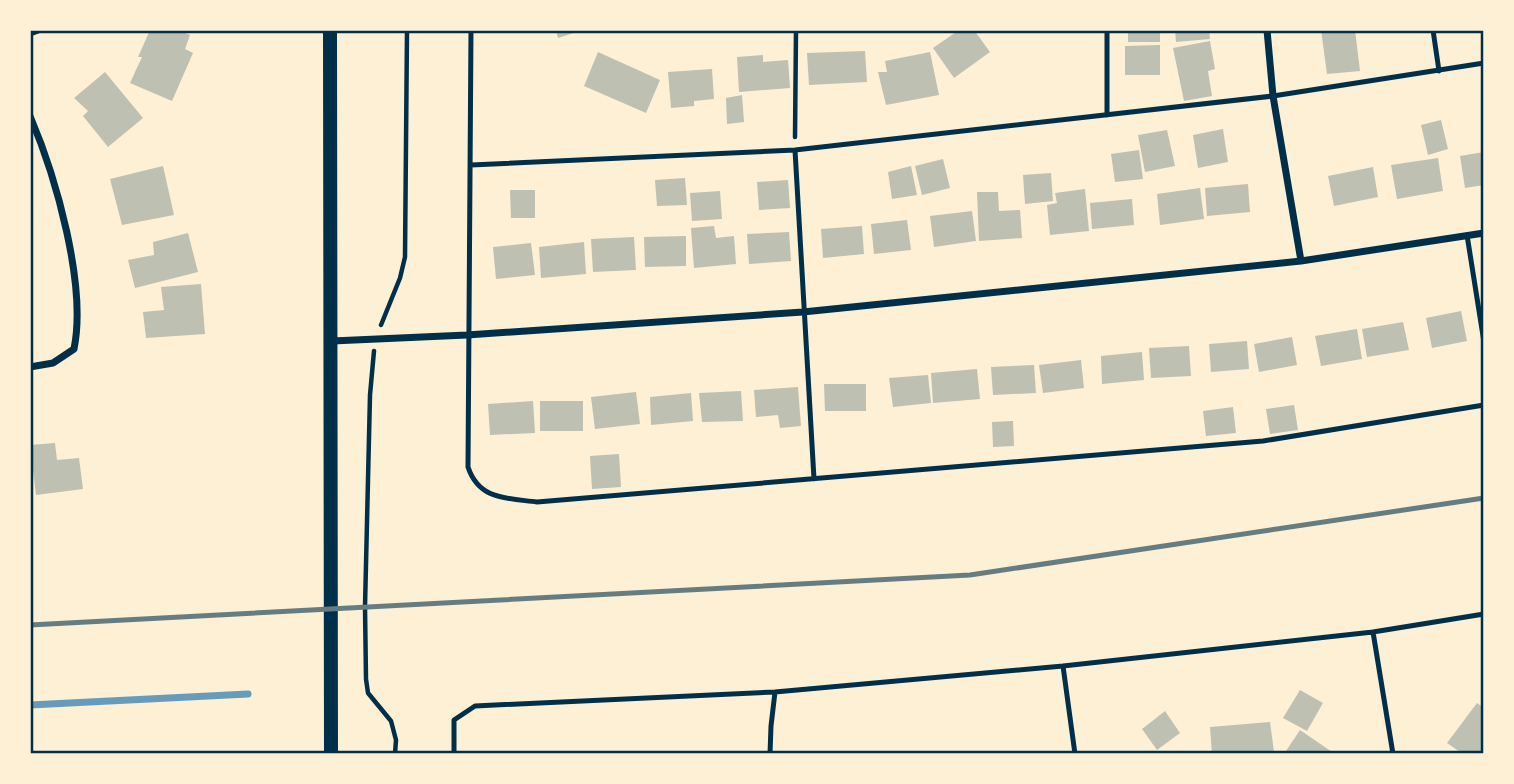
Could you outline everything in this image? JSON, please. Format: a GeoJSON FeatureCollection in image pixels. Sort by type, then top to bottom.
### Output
{"type":"FeatureCollection","features":[{"type":"Feature","properties":{"kind":"main road"},"geometry":{"type":"LineString","coordinates":[[330,30],[331,754]]}},
{"type":"Feature","properties":{"kind":"street"},"geometry":{"type":"LineString","coordinates":[[30,33],[38,30]]}},
{"type":"Feature","properties":{"kind":"street"},"geometry":{"type":"LineString","coordinates":[[1267,30],[1273,96],[1301,261]]}},
{"type":"Feature","properties":{"kind":"street"},"geometry":{"type":"LineString","coordinates":[[30,116],[66,228],[77,293],[79,326],[74,349],[52,363],[30,367]]}},
{"type":"Feature","properties":{"kind":"street"},"geometry":{"type":"LineString","coordinates":[[332,341],[467,335],[803,312],[1301,261],[1484,233]]}},
{"type":"Feature","properties":{"kind":"lane"},"geometry":{"type":"LineString","coordinates":[[471,30],[468,467],[472,481],[484,491],[503,498],[537,502],[1263,441],[1484,405]]}},
{"type":"Feature","properties":{"kind":"lane"},"geometry":{"type":"LineString","coordinates":[[1107,30],[1107,115]]}},
{"type":"Feature","properties":{"kind":"lane"},"geometry":{"type":"LineString","coordinates":[[1433,30],[1439,71]]}},
{"type":"Feature","properties":{"kind":"lane"},"geometry":{"type":"LineString","coordinates":[[471,165],[795,150],[1273,96],[1484,64]]}},
{"type":"Feature","properties":{"kind":"lane"},"geometry":{"type":"LineString","coordinates":[[795,150],[814,479]]}},
{"type":"Feature","properties":{"kind":"lane"},"geometry":{"type":"LineString","coordinates":[[1468,235],[1484,342]]}},
{"type":"Feature","properties":{"kind":"lane"},"geometry":{"type":"LineString","coordinates":[[454,754],[454,720],[475,706],[775,692],[1063,666],[1373,632],[1484,614]]}},
{"type":"Feature","properties":{"kind":"lane"},"geometry":{"type":"LineString","coordinates":[[1373,632],[1393,754]]}},
{"type":"Feature","properties":{"kind":"lane"},"geometry":{"type":"LineString","coordinates":[[1063,666],[1075,754]]}},
{"type":"Feature","properties":{"kind":"lane"},"geometry":{"type":"LineString","coordinates":[[770,754],[775,692]]}},
{"type":"Feature","properties":{"kind":"path"},"geometry":{"type":"LineString","coordinates":[[396,754],[391,721],[368,693],[366,679],[370,395],[376,338],[400,278],[405,257],[407,30]]}},
{"type":"Feature","properties":{"kind":"path"},"geometry":{"type":"LineString","coordinates":[[795,150],[796,30]]}},
{"type":"Feature","properties":{"kind":"building"},"geometry":{"type":"Polygon","coordinates":[[[150,30],[178,30],[190,35],[185,49],[193,53],[172,101],[130,83],[150,30]]]}},
{"type":"Feature","properties":{"kind":"building"},"geometry":{"type":"Polygon","coordinates":[[[556,30],[583,30],[558,38],[556,30]]]}},
{"type":"Feature","properties":{"kind":"building"},"geometry":{"type":"Polygon","coordinates":[[[959,30],[974,30],[990,52],[954,78],[933,48],[959,30]]]}},
{"type":"Feature","properties":{"kind":"building"},"geometry":{"type":"Polygon","coordinates":[[[1128,30],[1160,30],[1160,42],[1128,42],[1128,30]]]}},
{"type":"Feature","properties":{"kind":"building"},"geometry":{"type":"Polygon","coordinates":[[[1175,30],[1209,30],[1210,39],[1176,42],[1175,30]]]}},
{"type":"Feature","properties":{"kind":"building"},"geometry":{"type":"Polygon","coordinates":[[[1321,30],[1355,30],[1360,71],[1327,74],[1321,30]]]}},
{"type":"Feature","properties":{"kind":"building"},"geometry":{"type":"Polygon","coordinates":[[[1210,41],[1215,69],[1208,71],[1212,96],[1184,101],[1173,48],[1210,41]]]}},
{"type":"Feature","properties":{"kind":"building"},"geometry":{"type":"Polygon","coordinates":[[[1160,45],[1160,75],[1125,75],[1125,46],[1160,45]]]}},
{"type":"Feature","properties":{"kind":"building"},"geometry":{"type":"Polygon","coordinates":[[[865,51],[867,82],[809,85],[807,53],[865,51]]]}},
{"type":"Feature","properties":{"kind":"building"},"geometry":{"type":"Polygon","coordinates":[[[598,52],[660,80],[646,113],[584,86],[598,52]]]}},
{"type":"Feature","properties":{"kind":"building"},"geometry":{"type":"Polygon","coordinates":[[[930,52],[939,95],[886,105],[878,72],[887,72],[885,61],[930,52]]]}},
{"type":"Feature","properties":{"kind":"building"},"geometry":{"type":"Polygon","coordinates":[[[763,55],[763,62],[788,60],[790,88],[739,92],[737,57],[763,55]]]}},
{"type":"Feature","properties":{"kind":"building"},"geometry":{"type":"Polygon","coordinates":[[[712,69],[714,99],[694,101],[694,106],[671,108],[668,72],[712,69]]]}},
{"type":"Feature","properties":{"kind":"building"},"geometry":{"type":"Polygon","coordinates":[[[105,72],[143,118],[108,147],[83,116],[88,111],[74,98],[105,72]]]}},
{"type":"Feature","properties":{"kind":"building"},"geometry":{"type":"Polygon","coordinates":[[[742,95],[744,122],[727,124],[726,98],[742,95]]]}},
{"type":"Feature","properties":{"kind":"building"},"geometry":{"type":"Polygon","coordinates":[[[1441,120],[1448,149],[1428,155],[1421,125],[1441,120]]]}},
{"type":"Feature","properties":{"kind":"building"},"geometry":{"type":"Polygon","coordinates":[[[1223,129],[1228,162],[1198,168],[1193,135],[1223,129]]]}},
{"type":"Feature","properties":{"kind":"building"},"geometry":{"type":"Polygon","coordinates":[[[1167,130],[1175,166],[1145,172],[1138,135],[1167,130]]]}},
{"type":"Feature","properties":{"kind":"building"},"geometry":{"type":"Polygon","coordinates":[[[1139,150],[1143,179],[1115,182],[1111,154],[1139,150]]]}},
{"type":"Feature","properties":{"kind":"building"},"geometry":{"type":"Polygon","coordinates":[[[1484,152],[1484,185],[1465,188],[1460,156],[1484,152]]]}},
{"type":"Feature","properties":{"kind":"building"},"geometry":{"type":"Polygon","coordinates":[[[1438,158],[1443,191],[1397,199],[1391,165],[1438,158]]]}},
{"type":"Feature","properties":{"kind":"building"},"geometry":{"type":"Polygon","coordinates":[[[943,159],[950,188],[922,195],[915,166],[943,159]]]}},
{"type":"Feature","properties":{"kind":"building"},"geometry":{"type":"Polygon","coordinates":[[[163,166],[174,215],[122,225],[110,179],[163,166]]]}},
{"type":"Feature","properties":{"kind":"building"},"geometry":{"type":"Polygon","coordinates":[[[911,166],[917,195],[892,199],[888,172],[911,166]]]}},
{"type":"Feature","properties":{"kind":"building"},"geometry":{"type":"Polygon","coordinates":[[[1373,167],[1378,197],[1334,206],[1328,176],[1373,167]]]}},
{"type":"Feature","properties":{"kind":"building"},"geometry":{"type":"Polygon","coordinates":[[[1051,173],[1053,201],[1025,204],[1023,175],[1051,173]]]}},
{"type":"Feature","properties":{"kind":"building"},"geometry":{"type":"Polygon","coordinates":[[[685,178],[687,205],[657,206],[655,180],[685,178]]]}},
{"type":"Feature","properties":{"kind":"building"},"geometry":{"type":"Polygon","coordinates":[[[788,180],[790,208],[759,210],[757,182],[788,180]]]}},
{"type":"Feature","properties":{"kind":"building"},"geometry":{"type":"Polygon","coordinates":[[[1248,184],[1250,212],[1207,216],[1205,188],[1248,184]]]}},
{"type":"Feature","properties":{"kind":"building"},"geometry":{"type":"Polygon","coordinates":[[[1200,188],[1204,219],[1160,225],[1157,194],[1200,188]]]}},
{"type":"Feature","properties":{"kind":"building"},"geometry":{"type":"Polygon","coordinates":[[[1085,189],[1089,231],[1050,235],[1047,205],[1057,203],[1055,193],[1085,189]]]}},
{"type":"Feature","properties":{"kind":"building"},"geometry":{"type":"Polygon","coordinates":[[[510,190],[535,190],[535,218],[511,218],[510,190]]]}},
{"type":"Feature","properties":{"kind":"building"},"geometry":{"type":"Polygon","coordinates":[[[720,191],[722,219],[692,221],[690,193],[720,191]]]}},
{"type":"Feature","properties":{"kind":"building"},"geometry":{"type":"Polygon","coordinates":[[[977,192],[998,192],[999,211],[1020,210],[1022,238],[979,241],[977,192]]]}},
{"type":"Feature","properties":{"kind":"building"},"geometry":{"type":"Polygon","coordinates":[[[1132,199],[1134,225],[1092,229],[1090,203],[1132,199]]]}},
{"type":"Feature","properties":{"kind":"building"},"geometry":{"type":"Polygon","coordinates":[[[972,211],[976,241],[934,247],[930,216],[972,211]]]}},
{"type":"Feature","properties":{"kind":"building"},"geometry":{"type":"Polygon","coordinates":[[[907,220],[911,250],[874,254],[871,224],[907,220]]]}},
{"type":"Feature","properties":{"kind":"building"},"geometry":{"type":"Polygon","coordinates":[[[714,226],[716,238],[734,236],[736,264],[694,268],[691,228],[714,226]]]}},
{"type":"Feature","properties":{"kind":"building"},"geometry":{"type":"Polygon","coordinates":[[[862,226],[864,254],[823,258],[821,229],[862,226]]]}},
{"type":"Feature","properties":{"kind":"building"},"geometry":{"type":"Polygon","coordinates":[[[789,232],[791,261],[749,264],[747,234],[789,232]]]}},
{"type":"Feature","properties":{"kind":"building"},"geometry":{"type":"Polygon","coordinates":[[[188,233],[198,272],[135,288],[128,260],[154,255],[153,242],[188,233]]]}},
{"type":"Feature","properties":{"kind":"building"},"geometry":{"type":"Polygon","coordinates":[[[686,236],[686,266],[645,267],[644,237],[686,236]]]}},
{"type":"Feature","properties":{"kind":"building"},"geometry":{"type":"Polygon","coordinates":[[[634,237],[636,270],[593,272],[591,239],[634,237]]]}},
{"type":"Feature","properties":{"kind":"building"},"geometry":{"type":"Polygon","coordinates":[[[584,242],[586,274],[541,278],[539,247],[584,242]]]}},
{"type":"Feature","properties":{"kind":"building"},"geometry":{"type":"Polygon","coordinates":[[[531,243],[535,275],[496,279],[493,247],[531,243]]]}},
{"type":"Feature","properties":{"kind":"building"},"geometry":{"type":"Polygon","coordinates":[[[201,284],[205,334],[146,338],[143,312],[164,310],[161,287],[201,284]]]}},
{"type":"Feature","properties":{"kind":"building"},"geometry":{"type":"Polygon","coordinates":[[[1461,311],[1467,341],[1432,348],[1426,318],[1461,311]]]}},
{"type":"Feature","properties":{"kind":"building"},"geometry":{"type":"Polygon","coordinates":[[[1403,322],[1409,350],[1367,357],[1362,329],[1403,322]]]}},
{"type":"Feature","properties":{"kind":"building"},"geometry":{"type":"Polygon","coordinates":[[[1357,329],[1362,359],[1321,366],[1315,336],[1357,329]]]}},
{"type":"Feature","properties":{"kind":"building"},"geometry":{"type":"Polygon","coordinates":[[[1292,337],[1297,365],[1259,372],[1254,344],[1292,337]]]}},
{"type":"Feature","properties":{"kind":"building"},"geometry":{"type":"Polygon","coordinates":[[[1247,341],[1249,369],[1211,372],[1209,344],[1247,341]]]}},
{"type":"Feature","properties":{"kind":"building"},"geometry":{"type":"Polygon","coordinates":[[[1189,346],[1191,376],[1151,378],[1149,348],[1189,346]]]}},
{"type":"Feature","properties":{"kind":"building"},"geometry":{"type":"Polygon","coordinates":[[[1142,352],[1144,380],[1102,384],[1101,356],[1142,352]]]}},
{"type":"Feature","properties":{"kind":"building"},"geometry":{"type":"Polygon","coordinates":[[[1081,360],[1084,388],[1043,393],[1039,365],[1081,360]]]}},
{"type":"Feature","properties":{"kind":"building"},"geometry":{"type":"Polygon","coordinates":[[[1034,365],[1036,393],[993,395],[991,367],[1034,365]]]}},
{"type":"Feature","properties":{"kind":"building"},"geometry":{"type":"Polygon","coordinates":[[[977,369],[980,399],[933,403],[931,373],[977,369]]]}},
{"type":"Feature","properties":{"kind":"building"},"geometry":{"type":"Polygon","coordinates":[[[928,375],[931,403],[893,407],[889,378],[928,375]]]}},
{"type":"Feature","properties":{"kind":"building"},"geometry":{"type":"Polygon","coordinates":[[[824,384],[866,384],[866,411],[825,411],[824,384]]]}},
{"type":"Feature","properties":{"kind":"building"},"geometry":{"type":"Polygon","coordinates":[[[798,387],[801,426],[780,428],[778,415],[756,417],[754,390],[798,387]]]}},
{"type":"Feature","properties":{"kind":"building"},"geometry":{"type":"Polygon","coordinates":[[[741,391],[743,421],[702,422],[699,393],[741,391]]]}},
{"type":"Feature","properties":{"kind":"building"},"geometry":{"type":"Polygon","coordinates":[[[636,392],[640,424],[595,429],[591,397],[636,392]]]}},
{"type":"Feature","properties":{"kind":"building"},"geometry":{"type":"Polygon","coordinates":[[[691,393],[693,421],[651,425],[650,397],[691,393]]]}},
{"type":"Feature","properties":{"kind":"building"},"geometry":{"type":"Polygon","coordinates":[[[533,401],[535,433],[490,435],[488,404],[533,401]]]}},
{"type":"Feature","properties":{"kind":"building"},"geometry":{"type":"Polygon","coordinates":[[[540,401],[583,401],[583,431],[540,431],[540,401]]]}},
{"type":"Feature","properties":{"kind":"building"},"geometry":{"type":"Polygon","coordinates":[[[1294,405],[1298,430],[1270,434],[1266,409],[1294,405]]]}},
{"type":"Feature","properties":{"kind":"building"},"geometry":{"type":"Polygon","coordinates":[[[1233,407],[1236,433],[1206,436],[1203,411],[1233,407]]]}},
{"type":"Feature","properties":{"kind":"building"},"geometry":{"type":"Polygon","coordinates":[[[1013,421],[1014,446],[993,447],[992,422],[1013,421]]]}},
{"type":"Feature","properties":{"kind":"building"},"geometry":{"type":"Polygon","coordinates":[[[55,443],[57,460],[79,458],[83,489],[36,495],[30,445],[55,443]]]}},
{"type":"Feature","properties":{"kind":"building"},"geometry":{"type":"Polygon","coordinates":[[[619,454],[621,487],[592,489],[590,456],[619,454]]]}},
{"type":"Feature","properties":{"kind":"building"},"geometry":{"type":"Polygon","coordinates":[[[1300,690],[1323,703],[1307,731],[1283,718],[1300,690]]]}},
{"type":"Feature","properties":{"kind":"building"},"geometry":{"type":"Polygon","coordinates":[[[1477,703],[1484,708],[1484,748],[1480,754],[1463,754],[1447,743],[1477,703]]]}},
{"type":"Feature","properties":{"kind":"building"},"geometry":{"type":"Polygon","coordinates":[[[1165,711],[1180,733],[1157,750],[1142,729],[1165,711]]]}},
{"type":"Feature","properties":{"kind":"building"},"geometry":{"type":"Polygon","coordinates":[[[1270,722],[1274,752],[1212,754],[1210,727],[1270,722]]]}},
{"type":"Feature","properties":{"kind":"building"},"geometry":{"type":"Polygon","coordinates":[[[1300,730],[1335,754],[1284,754],[1300,730]]]}},
{"type":"Feature","properties":{"kind":"waterway"},"geometry":{"type":"LineString","coordinates":[[30,705],[248,694]]}},
{"type":"Feature","properties":{"kind":"railway"},"geometry":{"type":"LineString","coordinates":[[30,625],[970,575],[1484,498]]}}]}
